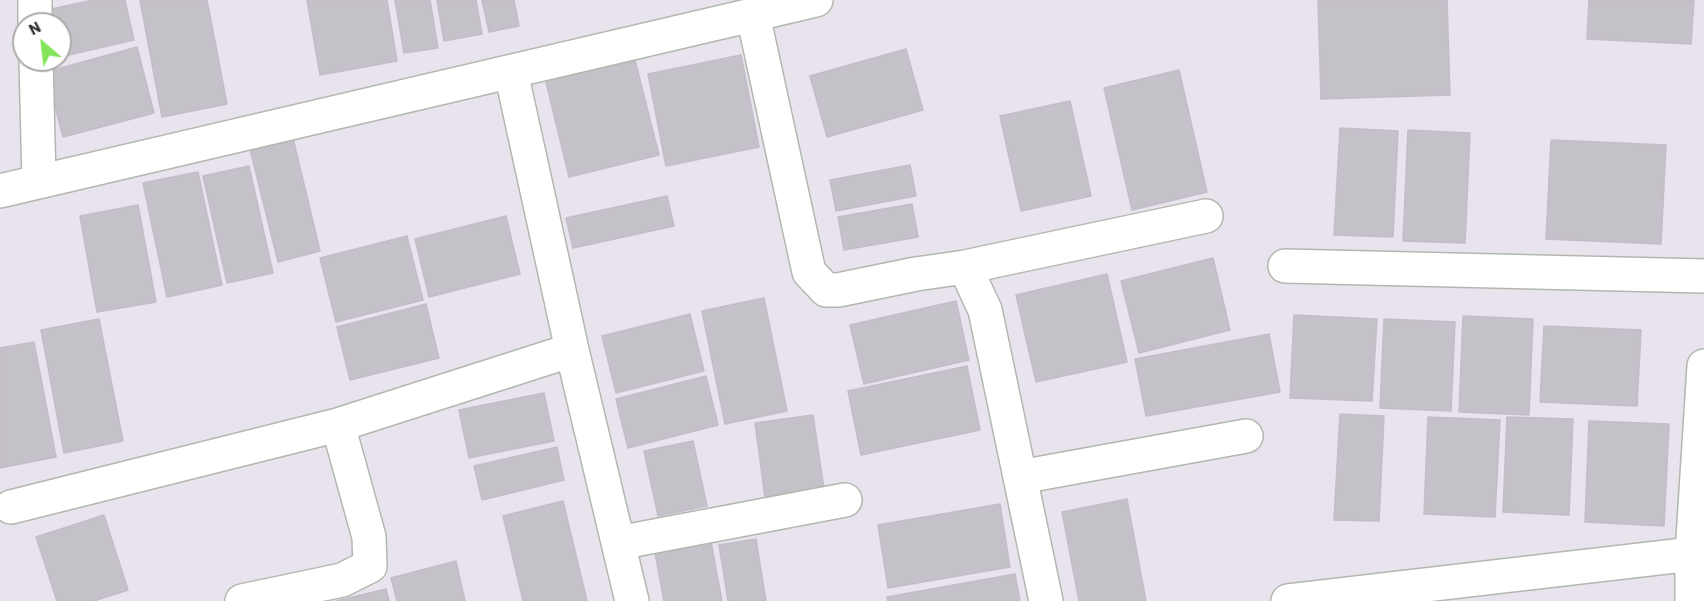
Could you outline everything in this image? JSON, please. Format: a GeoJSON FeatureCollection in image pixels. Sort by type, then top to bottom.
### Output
{"type":"FeatureCollection","features":[{"type":"Feature","properties":{"kind":"street"},"geometry":{"type":"LineString","coordinates":[[0,191],[816,0]]}},
{"type":"Feature","properties":{"kind":"street"},"geometry":{"type":"LineString","coordinates":[[753,15],[809,272],[826,290],[838,290],[916,274],[965,267],[1206,216]]}},
{"type":"Feature","properties":{"kind":"street"},"geometry":{"type":"LineString","coordinates":[[36,72],[39,181]]}},
{"type":"Feature","properties":{"kind":"street"},"geometry":{"type":"LineString","coordinates":[[511,72],[572,350],[632,601]]}},
{"type":"Feature","properties":{"kind":"street"},"geometry":{"type":"LineString","coordinates":[[1285,266],[1704,276]]}},
{"type":"Feature","properties":{"kind":"street"},"geometry":{"type":"LineString","coordinates":[[965,267],[985,310],[1047,601]]}},
{"type":"Feature","properties":{"kind":"street"},"geometry":{"type":"LineString","coordinates":[[11,507],[338,425],[572,350]]}},
{"type":"Feature","properties":{"kind":"street"},"geometry":{"type":"LineString","coordinates":[[1692,601],[1692,555],[1704,366]]}},
{"type":"Feature","properties":{"kind":"street"},"geometry":{"type":"LineString","coordinates":[[242,601],[342,580],[370,566],[369,537],[338,425]]}},
{"type":"Feature","properties":{"kind":"street"},"geometry":{"type":"LineString","coordinates":[[1020,477],[1246,436]]}},
{"type":"Feature","properties":{"kind":"street"},"geometry":{"type":"LineString","coordinates":[[618,543],[845,500]]}},
{"type":"Feature","properties":{"kind":"street"},"geometry":{"type":"LineString","coordinates":[[1288,601],[1692,555]]}},
{"type":"Feature","properties":{"kind":"building"},"geometry":{"type":"Polygon","coordinates":[[[93,0],[125,0],[134,40],[72,54],[72,12],[47,12],[47,10],[93,0]]]}},
{"type":"Feature","properties":{"kind":"building"},"geometry":{"type":"Polygon","coordinates":[[[140,0],[207,0],[227,104],[162,117],[140,0]]]}},
{"type":"Feature","properties":{"kind":"building"},"geometry":{"type":"Polygon","coordinates":[[[307,0],[387,0],[397,61],[320,75],[307,0]]]}},
{"type":"Feature","properties":{"kind":"building"},"geometry":{"type":"Polygon","coordinates":[[[395,0],[430,0],[438,48],[404,53],[395,0]]]}},
{"type":"Feature","properties":{"kind":"building"},"geometry":{"type":"Polygon","coordinates":[[[437,0],[476,0],[482,34],[444,41],[437,0]]]}},
{"type":"Feature","properties":{"kind":"building"},"geometry":{"type":"Polygon","coordinates":[[[482,0],[514,0],[519,26],[489,32],[482,0]]]}},
{"type":"Feature","properties":{"kind":"building"},"geometry":{"type":"Polygon","coordinates":[[[1318,0],[1447,0],[1450,95],[1321,99],[1318,0]]]}},
{"type":"Feature","properties":{"kind":"building"},"geometry":{"type":"Polygon","coordinates":[[[1589,0],[1694,0],[1691,44],[1587,39],[1589,0]]]}},
{"type":"Feature","properties":{"kind":"building"},"geometry":{"type":"Polygon","coordinates":[[[137,47],[154,113],[63,137],[46,72],[72,72],[72,65],[137,47]]]}},
{"type":"Feature","properties":{"kind":"building"},"geometry":{"type":"Polygon","coordinates":[[[906,49],[923,110],[827,137],[810,76],[906,49]]]}},
{"type":"Feature","properties":{"kind":"building"},"geometry":{"type":"Polygon","coordinates":[[[741,55],[759,147],[666,166],[648,74],[741,55]]]}},
{"type":"Feature","properties":{"kind":"building"},"geometry":{"type":"Polygon","coordinates":[[[634,56],[659,155],[569,177],[545,78],[634,56]]]}},
{"type":"Feature","properties":{"kind":"building"},"geometry":{"type":"Polygon","coordinates":[[[1179,70],[1207,192],[1132,210],[1104,88],[1179,70]]]}},
{"type":"Feature","properties":{"kind":"building"},"geometry":{"type":"Polygon","coordinates":[[[1070,101],[1091,196],[1021,211],[1000,116],[1070,101]]]}},
{"type":"Feature","properties":{"kind":"building"},"geometry":{"type":"Polygon","coordinates":[[[1340,128],[1398,131],[1393,237],[1334,235],[1340,128]]]}},
{"type":"Feature","properties":{"kind":"building"},"geometry":{"type":"Polygon","coordinates":[[[1408,130],[1470,133],[1465,243],[1403,241],[1408,130]]]}},
{"type":"Feature","properties":{"kind":"building"},"geometry":{"type":"Polygon","coordinates":[[[292,134],[320,251],[278,262],[249,145],[292,134]]]}},
{"type":"Feature","properties":{"kind":"building"},"geometry":{"type":"Polygon","coordinates":[[[1551,140],[1666,145],[1661,244],[1546,239],[1551,140]]]}},
{"type":"Feature","properties":{"kind":"building"},"geometry":{"type":"Polygon","coordinates":[[[910,165],[916,196],[836,211],[830,180],[910,165]]]}},
{"type":"Feature","properties":{"kind":"building"},"geometry":{"type":"Polygon","coordinates":[[[249,166],[273,273],[227,283],[203,176],[249,166]]]}},
{"type":"Feature","properties":{"kind":"building"},"geometry":{"type":"Polygon","coordinates":[[[198,172],[222,285],[167,297],[143,183],[198,172]]]}},
{"type":"Feature","properties":{"kind":"building"},"geometry":{"type":"Polygon","coordinates":[[[667,196],[674,226],[573,248],[566,218],[667,196]]]}},
{"type":"Feature","properties":{"kind":"building"},"geometry":{"type":"Polygon","coordinates":[[[912,204],[918,237],[844,250],[838,217],[912,204]]]}},
{"type":"Feature","properties":{"kind":"building"},"geometry":{"type":"Polygon","coordinates":[[[138,205],[156,302],[97,312],[80,216],[138,205]]]}},
{"type":"Feature","properties":{"kind":"building"},"geometry":{"type":"Polygon","coordinates":[[[506,216],[520,274],[429,297],[415,239],[506,216]]]}},
{"type":"Feature","properties":{"kind":"building"},"geometry":{"type":"Polygon","coordinates":[[[407,236],[423,300],[336,322],[320,258],[407,236]]]}},
{"type":"Feature","properties":{"kind":"building"},"geometry":{"type":"Polygon","coordinates":[[[1213,258],[1230,330],[1139,353],[1121,281],[1213,258]]]}},
{"type":"Feature","properties":{"kind":"building"},"geometry":{"type":"Polygon","coordinates":[[[1107,274],[1127,362],[1036,382],[1016,295],[1107,274]]]}},
{"type":"Feature","properties":{"kind":"building"},"geometry":{"type":"Polygon","coordinates":[[[764,298],[787,411],[725,424],[702,311],[764,298]]]}},
{"type":"Feature","properties":{"kind":"building"},"geometry":{"type":"Polygon","coordinates":[[[956,301],[969,360],[864,384],[850,325],[956,301]]]}},
{"type":"Feature","properties":{"kind":"building"},"geometry":{"type":"Polygon","coordinates":[[[426,304],[439,358],[350,380],[337,327],[426,304]]]}},
{"type":"Feature","properties":{"kind":"building"},"geometry":{"type":"Polygon","coordinates":[[[690,314],[704,371],[616,393],[602,336],[690,314]]]}},
{"type":"Feature","properties":{"kind":"building"},"geometry":{"type":"Polygon","coordinates":[[[1294,315],[1377,319],[1372,401],[1290,398],[1294,315]]]}},
{"type":"Feature","properties":{"kind":"building"},"geometry":{"type":"Polygon","coordinates":[[[1463,316],[1533,319],[1529,415],[1459,412],[1463,316]]]}},
{"type":"Feature","properties":{"kind":"building"},"geometry":{"type":"Polygon","coordinates":[[[99,319],[123,441],[64,453],[41,330],[99,319]]]}},
{"type":"Feature","properties":{"kind":"building"},"geometry":{"type":"Polygon","coordinates":[[[1384,319],[1455,322],[1451,411],[1380,408],[1384,319]]]}},
{"type":"Feature","properties":{"kind":"building"},"geometry":{"type":"Polygon","coordinates":[[[1544,326],[1641,330],[1637,406],[1540,402],[1544,326]]]}},
{"type":"Feature","properties":{"kind":"building"},"geometry":{"type":"Polygon","coordinates":[[[1269,334],[1280,392],[1146,416],[1135,359],[1269,334]]]}},
{"type":"Feature","properties":{"kind":"building"},"geometry":{"type":"Polygon","coordinates":[[[34,342],[56,457],[0,468],[0,348],[34,342]]]}},
{"type":"Feature","properties":{"kind":"building"},"geometry":{"type":"Polygon","coordinates":[[[967,366],[980,430],[861,455],[848,391],[967,366]]]}},
{"type":"Feature","properties":{"kind":"building"},"geometry":{"type":"Polygon","coordinates":[[[706,376],[718,425],[628,448],[616,399],[706,376]]]}},
{"type":"Feature","properties":{"kind":"building"},"geometry":{"type":"Polygon","coordinates":[[[544,393],[554,441],[469,458],[459,410],[544,393]]]}},
{"type":"Feature","properties":{"kind":"building"},"geometry":{"type":"Polygon","coordinates":[[[1340,414],[1384,416],[1379,521],[1334,520],[1340,414]]]}},
{"type":"Feature","properties":{"kind":"building"},"geometry":{"type":"Polygon","coordinates":[[[813,415],[825,496],[766,505],[755,423],[813,415]]]}},
{"type":"Feature","properties":{"kind":"building"},"geometry":{"type":"Polygon","coordinates":[[[1428,417],[1500,420],[1495,517],[1424,514],[1428,417]]]}},
{"type":"Feature","properties":{"kind":"building"},"geometry":{"type":"Polygon","coordinates":[[[1507,417],[1573,419],[1569,515],[1503,512],[1507,417]]]}},
{"type":"Feature","properties":{"kind":"building"},"geometry":{"type":"Polygon","coordinates":[[[1589,421],[1669,424],[1664,526],[1585,522],[1589,421]]]}},
{"type":"Feature","properties":{"kind":"building"},"geometry":{"type":"Polygon","coordinates":[[[693,441],[707,506],[658,516],[644,451],[693,441]]]}},
{"type":"Feature","properties":{"kind":"building"},"geometry":{"type":"Polygon","coordinates":[[[557,447],[564,480],[482,500],[474,466],[557,447]]]}},
{"type":"Feature","properties":{"kind":"building"},"geometry":{"type":"Polygon","coordinates":[[[1127,499],[1146,601],[1079,601],[1062,512],[1127,499]]]}},
{"type":"Feature","properties":{"kind":"building"},"geometry":{"type":"Polygon","coordinates":[[[563,501],[587,601],[523,601],[503,516],[563,501]]]}},
{"type":"Feature","properties":{"kind":"building"},"geometry":{"type":"Polygon","coordinates":[[[1000,504],[1010,567],[888,588],[878,525],[1000,504]]]}},
{"type":"Feature","properties":{"kind":"building"},"geometry":{"type":"Polygon","coordinates":[[[104,515],[128,590],[94,601],[57,601],[36,537],[104,515]]]}},
{"type":"Feature","properties":{"kind":"building"},"geometry":{"type":"Polygon","coordinates":[[[756,539],[766,601],[728,601],[719,545],[756,539]]]}},
{"type":"Feature","properties":{"kind":"building"},"geometry":{"type":"Polygon","coordinates":[[[711,542],[722,601],[664,601],[655,553],[711,542]]]}},
{"type":"Feature","properties":{"kind":"building"},"geometry":{"type":"Polygon","coordinates":[[[456,561],[465,601],[397,601],[391,578],[456,561]]]}},
{"type":"Feature","properties":{"kind":"building"},"geometry":{"type":"Polygon","coordinates":[[[1015,574],[1020,601],[888,601],[887,597],[1015,574]]]}},
{"type":"Feature","properties":{"kind":"building"},"geometry":{"type":"Polygon","coordinates":[[[386,589],[389,601],[336,601],[386,589]]]}}]}
